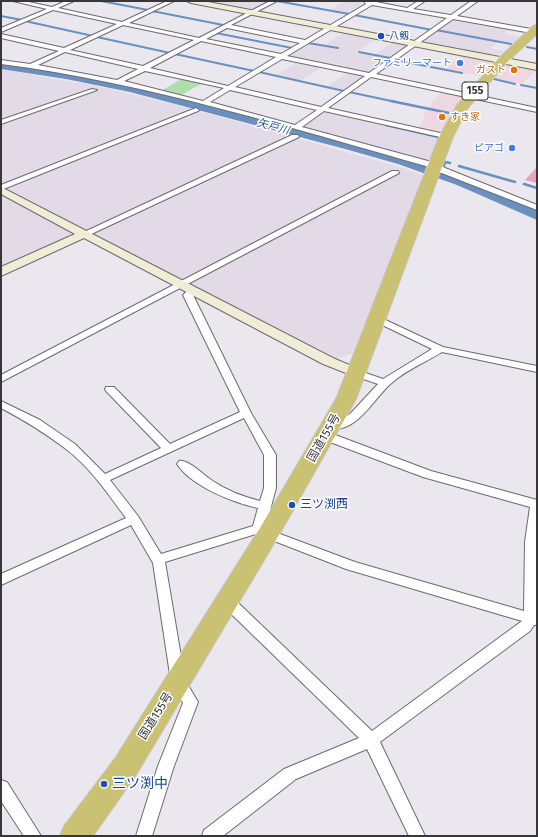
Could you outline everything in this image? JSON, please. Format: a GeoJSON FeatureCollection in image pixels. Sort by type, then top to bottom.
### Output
{"type":"FeatureCollection","features":[{"type":"Feature","properties":{"kind":"highway","name":"国道155号"},"geometry":{"type":"LineString","coordinates":[[75,836],[126,766],[227,601],[264,531],[328,431],[346,399],[446,137],[459,110],[503,60],[536,31]]}},
{"type":"Feature","properties":{"kind":"street"},"geometry":{"type":"LineString","coordinates":[[16,1],[537,110]]}},
{"type":"Feature","properties":{"kind":"street"},"geometry":{"type":"LineString","coordinates":[[1,30],[71,1]]}},
{"type":"Feature","properties":{"kind":"street"},"geometry":{"type":"LineString","coordinates":[[31,66],[171,1]]}},
{"type":"Feature","properties":{"kind":"street"},"geometry":{"type":"LineString","coordinates":[[191,1],[537,67]]}},
{"type":"Feature","properties":{"kind":"street"},"geometry":{"type":"LineString","coordinates":[[120,81],[274,1]]}},
{"type":"Feature","properties":{"kind":"street"},"geometry":{"type":"LineString","coordinates":[[360,1],[536,31]]}},
{"type":"Feature","properties":{"kind":"street"},"geometry":{"type":"LineString","coordinates":[[409,10],[422,1]]}},
{"type":"Feature","properties":{"kind":"street"},"geometry":{"type":"LineString","coordinates":[[297,127],[475,1]]}},
{"type":"Feature","properties":{"kind":"street"},"geometry":{"type":"LineString","coordinates":[[204,102],[373,2]]}},
{"type":"Feature","properties":{"kind":"street"},"geometry":{"type":"LineString","coordinates":[[226,26],[306,42]]}},
{"type":"Feature","properties":{"kind":"street"},"geometry":{"type":"LineString","coordinates":[[1,36],[446,137]]}},
{"type":"Feature","properties":{"kind":"street"},"geometry":{"type":"LineString","coordinates":[[1,62],[120,81],[297,127],[434,170],[442,170],[537,208]]}},
{"type":"Feature","properties":{"kind":"street"},"geometry":{"type":"LineString","coordinates":[[1,122],[94,90]]}},
{"type":"Feature","properties":{"kind":"street"},"geometry":{"type":"LineString","coordinates":[[1,189],[196,110]]}},
{"type":"Feature","properties":{"kind":"street"},"geometry":{"type":"LineString","coordinates":[[1,272],[295,137]]}},
{"type":"Feature","properties":{"kind":"street"},"geometry":{"type":"LineString","coordinates":[[1,379],[395,173]]}},
{"type":"Feature","properties":{"kind":"street"},"geometry":{"type":"LineString","coordinates":[[1,189],[180,285],[328,361],[385,383]]}},
{"type":"Feature","properties":{"kind":"street"},"geometry":{"type":"LineString","coordinates":[[192,291],[188,295],[229,376],[246,414],[270,455],[270,488],[259,526],[264,531],[351,566],[534,619]]}},
{"type":"Feature","properties":{"kind":"street"},"geometry":{"type":"LineString","coordinates":[[377,319],[440,349],[537,369]]}},
{"type":"Feature","properties":{"kind":"street"},"geometry":{"type":"LineString","coordinates":[[328,431],[342,425],[367,405],[385,383],[440,349]]}},
{"type":"Feature","properties":{"kind":"street"},"geometry":{"type":"LineString","coordinates":[[110,389],[169,449]]}},
{"type":"Feature","properties":{"kind":"street"},"geometry":{"type":"LineString","coordinates":[[1,404],[36,422],[71,447],[103,479],[134,519],[158,560],[168,611],[178,681],[191,702],[166,766],[144,836]]}},
{"type":"Feature","properties":{"kind":"street"},"geometry":{"type":"LineString","coordinates":[[103,479],[246,414]]}},
{"type":"Feature","properties":{"kind":"street"},"geometry":{"type":"LineString","coordinates":[[328,431],[427,474],[537,509],[531,542],[534,619]]}},
{"type":"Feature","properties":{"kind":"street"},"geometry":{"type":"LineString","coordinates":[[183,464],[197,477],[218,491],[243,501],[266,506]]}},
{"type":"Feature","properties":{"kind":"street"},"geometry":{"type":"LineString","coordinates":[[1,580],[134,519]]}},
{"type":"Feature","properties":{"kind":"street"},"geometry":{"type":"LineString","coordinates":[[158,560],[264,531]]}},
{"type":"Feature","properties":{"kind":"street"},"geometry":{"type":"LineString","coordinates":[[227,601],[371,740],[417,836]]}},
{"type":"Feature","properties":{"kind":"street"},"geometry":{"type":"LineString","coordinates":[[210,836],[290,774],[371,740],[534,619]]}},
{"type":"Feature","properties":{"kind":"street"},"geometry":{"type":"LineString","coordinates":[[1,787],[33,836]]}},
{"type":"Feature","properties":{"kind":"shaded area"},"geometry":{"type":"Polygon","coordinates":[[[200,1],[270,1],[250,11],[200,1]]]}},
{"type":"Feature","properties":{"kind":"shaded area"},"geometry":{"type":"Polygon","coordinates":[[[345,1],[368,3],[350,14],[329,10],[345,1]]]}},
{"type":"Feature","properties":{"kind":"shaded area"},"geometry":{"type":"Polygon","coordinates":[[[454,18],[510,28],[504,33],[521,37],[512,44],[498,42],[490,48],[504,51],[502,53],[490,55],[420,41],[454,18]]]}},
{"type":"Feature","properties":{"kind":"shaded area"},"geometry":{"type":"Polygon","coordinates":[[[345,32],[377,38],[357,52],[374,55],[393,42],[409,45],[370,73],[285,56],[308,42],[324,45],[345,32]]]}},
{"type":"Feature","properties":{"kind":"shaded area"},"geometry":{"type":"Polygon","coordinates":[[[462,55],[486,60],[491,64],[479,76],[444,69],[462,55]]]}},
{"type":"Feature","properties":{"kind":"shaded area"},"geometry":{"type":"Polygon","coordinates":[[[299,61],[324,66],[301,81],[276,75],[299,61]]]}},
{"type":"Feature","properties":{"kind":"shaded area"},"geometry":{"type":"Polygon","coordinates":[[[516,65],[537,69],[522,84],[494,79],[506,67],[516,65]]]}},
{"type":"Feature","properties":{"kind":"shaded area"},"geometry":{"type":"Polygon","coordinates":[[[1,69],[101,87],[199,111],[403,168],[426,176],[352,354],[337,358],[192,285],[1,185],[1,69]]]}},
{"type":"Feature","properties":{"kind":"shaded area"},"geometry":{"type":"Polygon","coordinates":[[[350,71],[367,75],[345,91],[327,87],[350,71]]]}},
{"type":"Feature","properties":{"kind":"shaded area"},"geometry":{"type":"Polygon","coordinates":[[[442,91],[464,95],[450,113],[428,108],[442,91]]]}},
{"type":"Feature","properties":{"kind":"shaded area"},"geometry":{"type":"Polygon","coordinates":[[[427,109],[450,114],[441,135],[418,130],[427,109]]]}},
{"type":"Feature","properties":{"kind":"shaded area"},"geometry":{"type":"Polygon","coordinates":[[[324,111],[439,137],[428,163],[301,127],[324,111]]]}},
{"type":"Feature","properties":{"kind":"shaded area"},"geometry":{"type":"Polygon","coordinates":[[[1,195],[71,232],[70,235],[1,266],[1,195]]]}},
{"type":"Feature","properties":{"kind":"green space"},"geometry":{"type":"Polygon","coordinates":[[[183,78],[203,83],[181,95],[161,91],[183,78]]]}},
{"type":"Feature","properties":{"kind":"building"},"geometry":{"type":"Polygon","coordinates":[[[537,167],[537,183],[525,180],[537,167]]]}},
{"type":"Feature","properties":{"kind":"waterway"},"geometry":{"type":"LineString","coordinates":[[101,1],[148,10]]}},
{"type":"Feature","properties":{"kind":"waterway"},"geometry":{"type":"LineString","coordinates":[[277,1],[349,14]]}},
{"type":"Feature","properties":{"kind":"waterway"},"geometry":{"type":"LineString","coordinates":[[152,11],[223,25]]}},
{"type":"Feature","properties":{"kind":"waterway"},"geometry":{"type":"LineString","coordinates":[[354,15],[432,30]]}},
{"type":"Feature","properties":{"kind":"waterway"},"geometry":{"type":"LineString","coordinates":[[1,16],[22,20]]}},
{"type":"Feature","properties":{"kind":"waterway"},"geometry":{"type":"LineString","coordinates":[[25,21],[93,36]]}},
{"type":"Feature","properties":{"kind":"waterway"},"geometry":{"type":"LineString","coordinates":[[436,30],[511,44]]}},
{"type":"Feature","properties":{"kind":"waterway"},"geometry":{"type":"LineString","coordinates":[[216,33],[292,48]]}},
{"type":"Feature","properties":{"kind":"waterway"},"geometry":{"type":"LineString","coordinates":[[97,37],[170,53]]}},
{"type":"Feature","properties":{"kind":"waterway"},"geometry":{"type":"LineString","coordinates":[[308,43],[338,48]]}},
{"type":"Feature","properties":{"kind":"waterway"},"geometry":{"type":"LineString","coordinates":[[527,47],[537,49]]}},
{"type":"Feature","properties":{"kind":"waterway"},"geometry":{"type":"LineString","coordinates":[[359,52],[390,58]]}},
{"type":"Feature","properties":{"kind":"waterway"},"geometry":{"type":"LineString","coordinates":[[175,54],[254,71]]}},
{"type":"Feature","properties":{"kind":"waterway"},"geometry":{"type":"LineString","coordinates":[[395,60],[462,73]]}},
{"type":"Feature","properties":{"kind":"waterway","name":"矢戸川"},"geometry":{"type":"LineString","coordinates":[[1,66],[66,75],[130,88],[353,147],[427,169],[494,195],[537,215]]}},
{"type":"Feature","properties":{"kind":"waterway"},"geometry":{"type":"LineString","coordinates":[[259,72],[344,91]]}},
{"type":"Feature","properties":{"kind":"waterway"},"geometry":{"type":"LineString","coordinates":[[494,79],[515,84]]}},
{"type":"Feature","properties":{"kind":"waterway"},"geometry":{"type":"LineString","coordinates":[[521,85],[537,88]]}},
{"type":"Feature","properties":{"kind":"waterway"},"geometry":{"type":"LineString","coordinates":[[349,92],[396,102]]}},
{"type":"Feature","properties":{"kind":"waterway"},"geometry":{"type":"LineString","coordinates":[[391,101],[449,113]]}},
{"type":"Feature","properties":{"kind":"waterway"},"geometry":{"type":"LineString","coordinates":[[386,125],[439,137],[438,140]]}},
{"type":"Feature","properties":{"kind":"waterway"},"geometry":{"type":"LineString","coordinates":[[443,168],[445,162],[450,163]]}},
{"type":"Feature","properties":{"kind":"waterway"},"geometry":{"type":"LineString","coordinates":[[459,166],[515,182]]}},
{"type":"Feature","properties":{"kind":"waterway"},"geometry":{"type":"LineString","coordinates":[[524,184],[537,188]]}},
{"type":"Feature","properties":{"kind":"place","name":"八剱"},"geometry":{"type":"Point","coordinates":[381,36]}},
{"type":"Feature","properties":{"kind":"place","name":"ファミリーマート"},"geometry":{"type":"Point","coordinates":[460,63]}},
{"type":"Feature","properties":{"kind":"place","name":"ガスト"},"geometry":{"type":"Point","coordinates":[514,70]}},
{"type":"Feature","properties":{"kind":"place","name":"すき家"},"geometry":{"type":"Point","coordinates":[442,117]}},
{"type":"Feature","properties":{"kind":"place","name":"ピアゴ"},"geometry":{"type":"Point","coordinates":[512,148]}},
{"type":"Feature","properties":{"kind":"place","name":"三ツ渕西"},"geometry":{"type":"Point","coordinates":[292,505]}},
{"type":"Feature","properties":{"kind":"place","name":"三ツ渕中"},"geometry":{"type":"Point","coordinates":[104,784]}}]}
